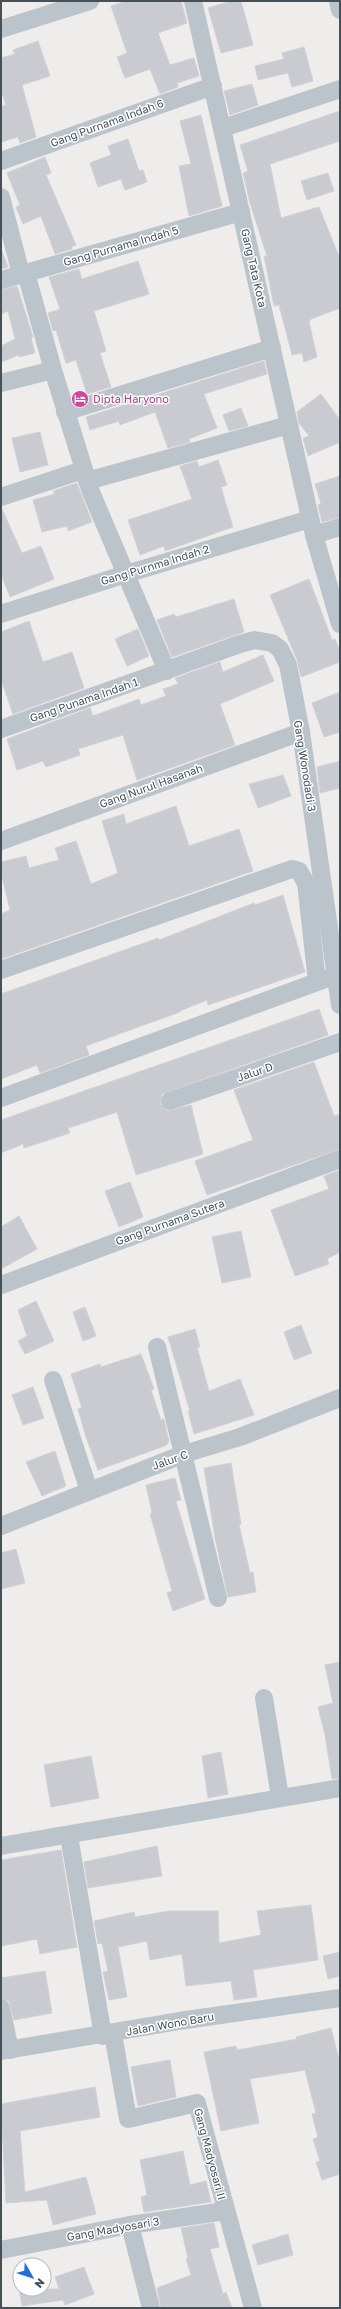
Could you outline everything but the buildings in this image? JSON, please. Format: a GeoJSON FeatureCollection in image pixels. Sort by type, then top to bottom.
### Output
{"type":"FeatureCollection","features":[{"type":"Feature","properties":{"kind":"street"},"geometry":{"type":"LineString","coordinates":[[1,29],[90,1]]}},
{"type":"Feature","properties":{"kind":"street","name":"Gang Tata Kota"},"geometry":{"type":"LineString","coordinates":[[193,1],[223,128],[312,527],[340,624]]}},
{"type":"Feature","properties":{"kind":"street"},"geometry":{"type":"LineString","coordinates":[[338,1],[340,10]]}},
{"type":"Feature","properties":{"kind":"street","name":"Gang Purnama Indah 6"},"geometry":{"type":"LineString","coordinates":[[1,161],[213,86]]}},
{"type":"Feature","properties":{"kind":"street"},"geometry":{"type":"LineString","coordinates":[[223,128],[340,90]]}},
{"type":"Feature","properties":{"kind":"street"},"geometry":{"type":"LineString","coordinates":[[1,197],[85,476],[167,671]]}},
{"type":"Feature","properties":{"kind":"street","name":"Gang Purnama Indah 5"},"geometry":{"type":"LineString","coordinates":[[1,280],[241,212]]}},
{"type":"Feature","properties":{"kind":"street"},"geometry":{"type":"LineString","coordinates":[[65,412],[272,348]]}},
{"type":"Feature","properties":{"kind":"street"},"geometry":{"type":"LineString","coordinates":[[1,384],[53,370]]}},
{"type":"Feature","properties":{"kind":"street"},"geometry":{"type":"LineString","coordinates":[[1,497],[289,425]]}},
{"type":"Feature","properties":{"kind":"street","name":"Gang Purnma Indah 2"},"geometry":{"type":"LineString","coordinates":[[1,614],[126,574],[312,527],[340,526]]}},
{"type":"Feature","properties":{"kind":"street","name":"Gang Wonodadi 3"},"geometry":{"type":"LineString","coordinates":[[167,671],[248,642],[262,640],[272,643],[280,649],[288,665],[301,732],[340,1005]]}},
{"type":"Feature","properties":{"kind":"street","name":"Gang Punama Indah 1"},"geometry":{"type":"LineString","coordinates":[[1,729],[167,671]]}},
{"type":"Feature","properties":{"kind":"street","name":"Gang Nurul Hasanah"},"geometry":{"type":"LineString","coordinates":[[1,841],[301,732]]}},
{"type":"Feature","properties":{"kind":"street"},"geometry":{"type":"LineString","coordinates":[[1,970],[292,868],[299,871],[306,883],[317,982]]}},
{"type":"Feature","properties":{"kind":"street"},"geometry":{"type":"LineString","coordinates":[[1,1098],[336,976]]}},
{"type":"Feature","properties":{"kind":"street","name":"Jalur D"},"geometry":{"type":"LineString","coordinates":[[170,1101],[340,1042]]}},
{"type":"Feature","properties":{"kind":"street","name":"Gang Purnama Sutera"},"geometry":{"type":"LineString","coordinates":[[1,1285],[340,1159]]}},
{"type":"Feature","properties":{"kind":"street"},"geometry":{"type":"LineString","coordinates":[[157,1347],[218,1598]]}},
{"type":"Feature","properties":{"kind":"street"},"geometry":{"type":"LineString","coordinates":[[53,1380],[89,1491]]}},
{"type":"Feature","properties":{"kind":"street","name":"Jalur C"},"geometry":{"type":"LineString","coordinates":[[1,1526],[184,1454],[240,1437],[340,1398]]}},
{"type":"Feature","properties":{"kind":"street"},"geometry":{"type":"LineString","coordinates":[[264,1698],[280,1797]]}},
{"type":"Feature","properties":{"kind":"street"},"geometry":{"type":"LineString","coordinates":[[1,1846],[69,1836],[280,1797],[340,1788]]}},
{"type":"Feature","properties":{"kind":"street"},"geometry":{"type":"LineString","coordinates":[[69,1836],[108,2035]]}},
{"type":"Feature","properties":{"kind":"street","name":"Jalan Wono Baru"},"geometry":{"type":"LineString","coordinates":[[5,2051],[179,2022],[340,1998]]}},
{"type":"Feature","properties":{"kind":"street"},"geometry":{"type":"LineString","coordinates":[[1,2008],[5,2051]]}},
{"type":"Feature","properties":{"kind":"street","name":"Gang Madyosari II"},"geometry":{"type":"LineString","coordinates":[[108,2035],[128,2119],[197,2103],[225,2211],[253,2308]]}},
{"type":"Feature","properties":{"kind":"street","name":"Gang Madyosari 3"},"geometry":{"type":"LineString","coordinates":[[1,2250],[130,2225],[225,2211]]}},
{"type":"Feature","properties":{"kind":"street"},"geometry":{"type":"LineString","coordinates":[[130,2225],[151,2308]]}},
{"type":"Feature","properties":{"kind":"place","name":"Dipta Haryono"},"geometry":{"type":"Point","coordinates":[80,399]}}]}
